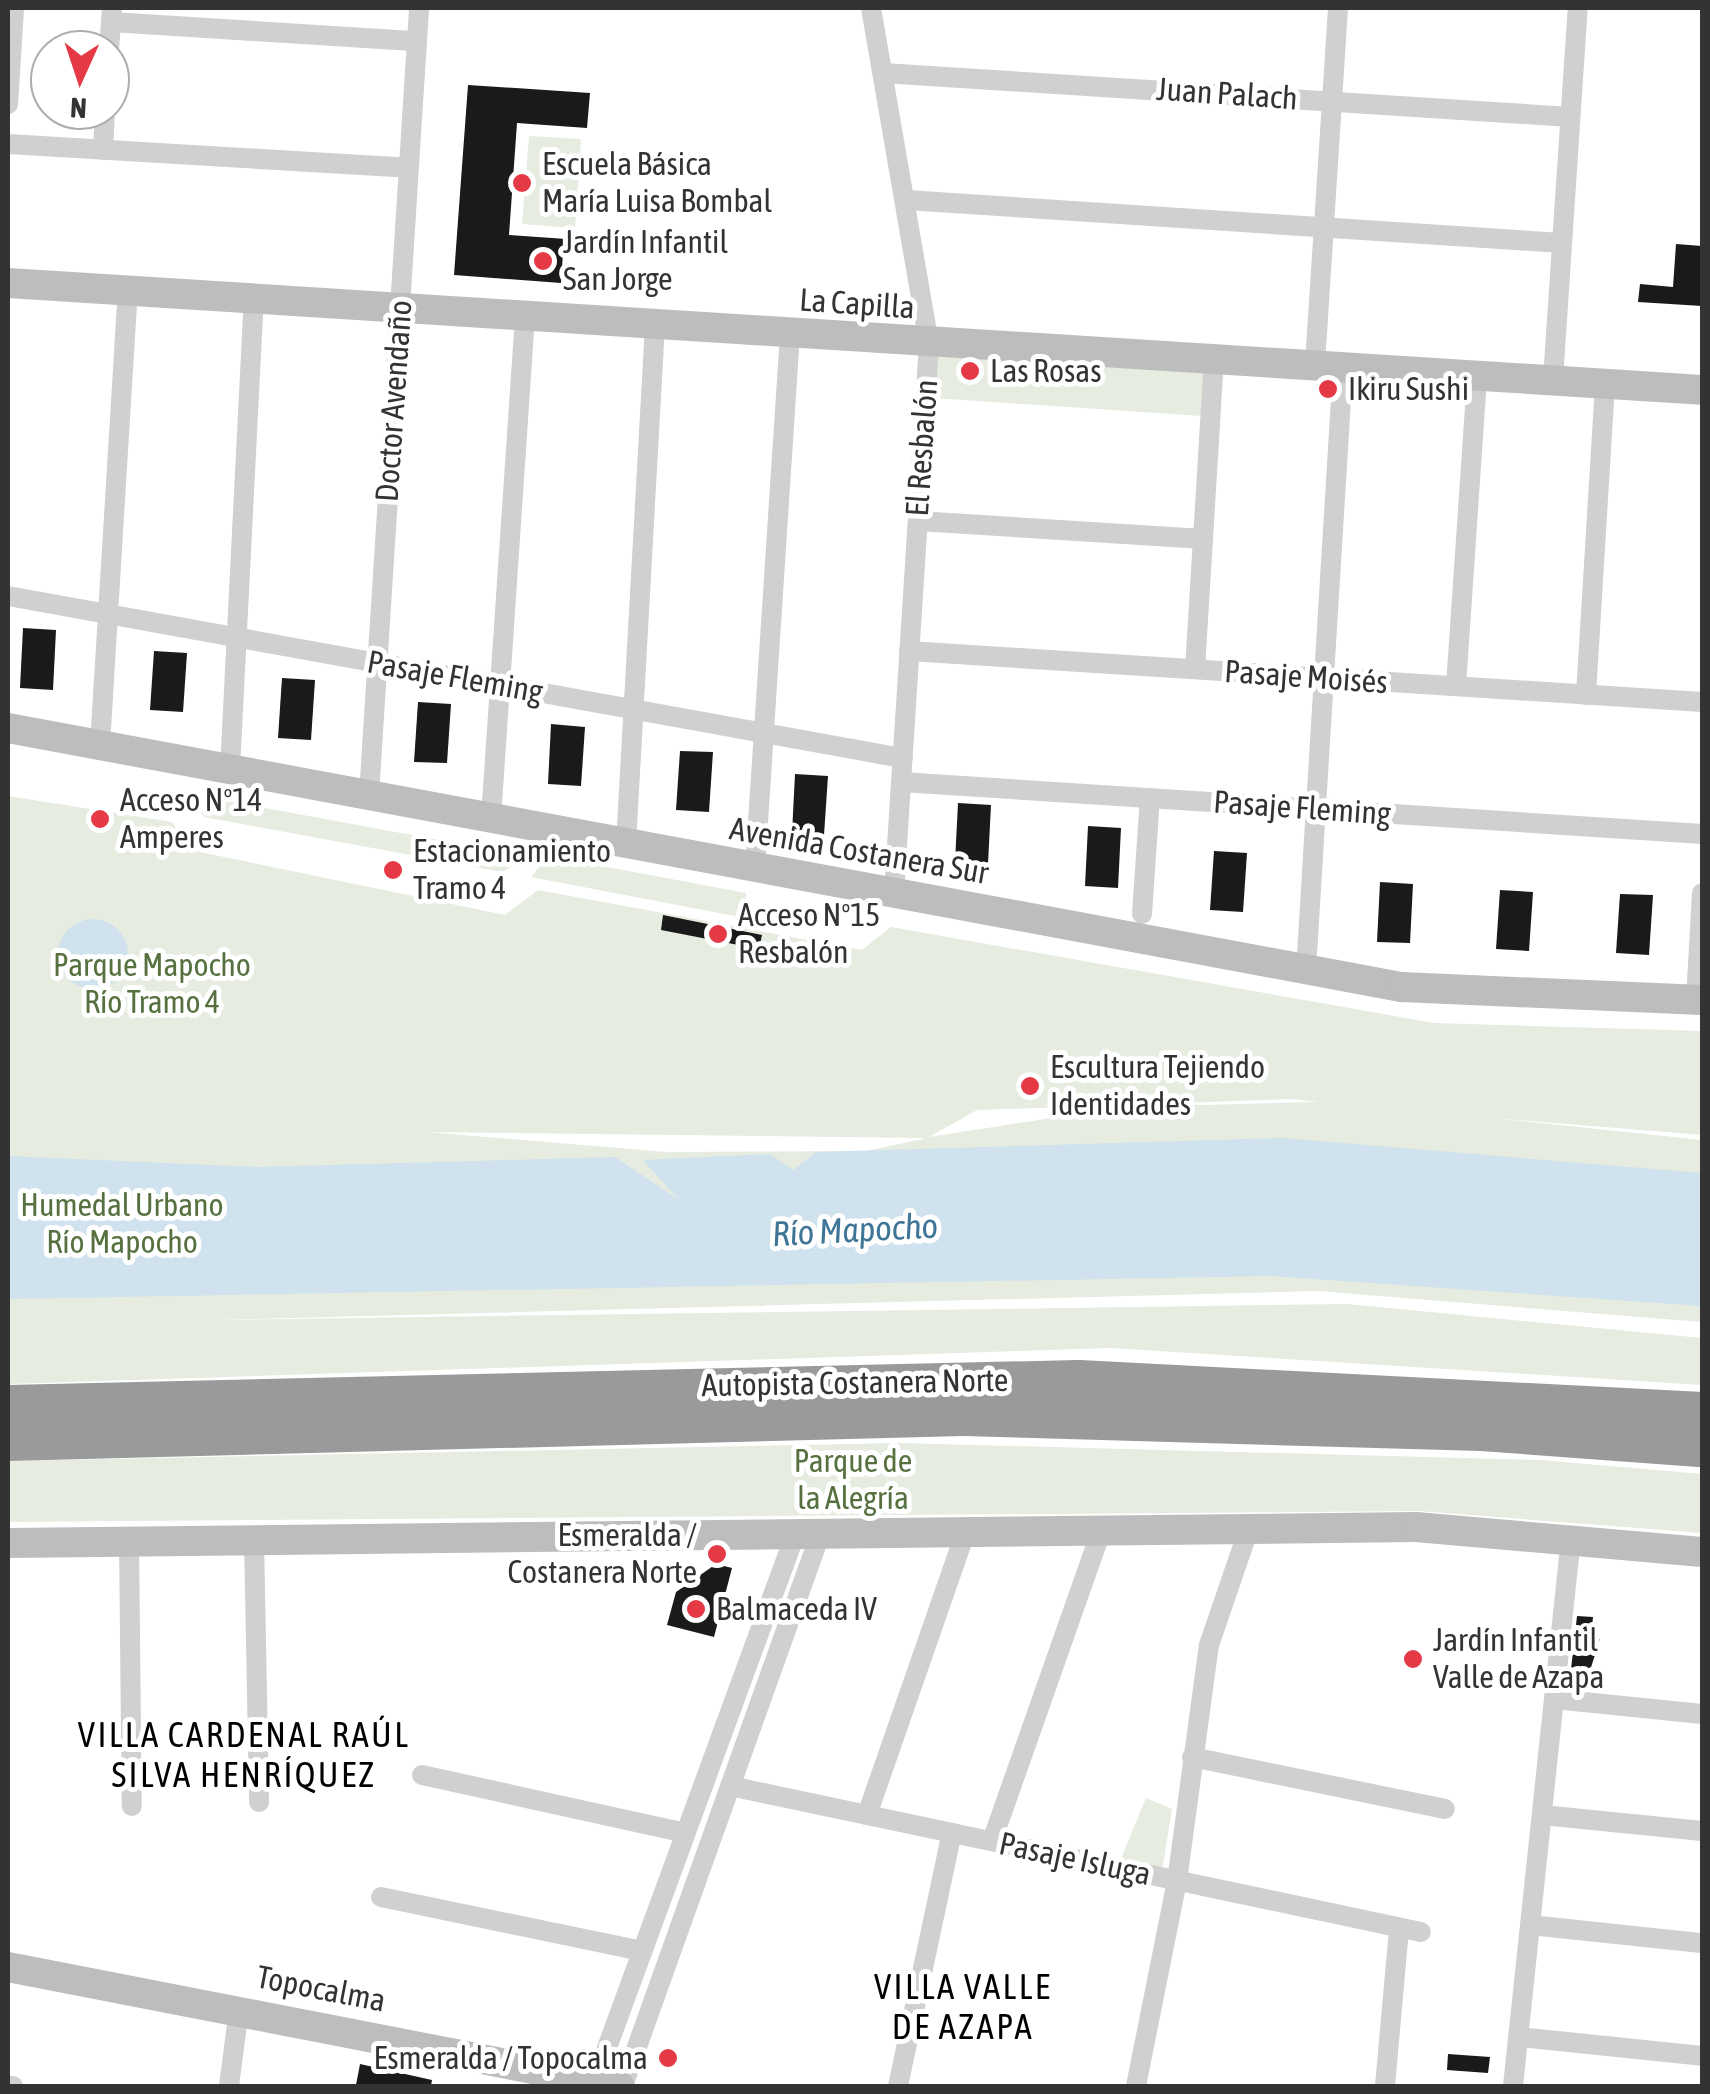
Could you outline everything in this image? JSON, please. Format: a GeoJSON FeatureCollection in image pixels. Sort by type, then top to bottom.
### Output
{"type":"FeatureCollection","features":[{"type":"Feature","properties":{"kind":"highway","name":"Autopista Costanera Norte"},"geometry":{"type":"LineString","coordinates":[[8,1405],[1079,1380],[1702,1412]]}},
{"type":"Feature","properties":{"kind":"highway","name":"Autopista Costanera Norte"},"geometry":{"type":"LineString","coordinates":[[8,1441],[963,1416],[1482,1430],[1702,1447]]}},
{"type":"Feature","properties":{"kind":"street"},"geometry":{"type":"LineString","coordinates":[[8,104],[14,8]]}},
{"type":"Feature","properties":{"kind":"street","name":"Doctor Avendaño"},"geometry":{"type":"LineString","coordinates":[[370,796],[418,8]]}},
{"type":"Feature","properties":{"kind":"street","name":"El Resbalón"},"geometry":{"type":"LineString","coordinates":[[872,8],[929,344],[894,893]]}},
{"type":"Feature","properties":{"kind":"street"},"geometry":{"type":"LineString","coordinates":[[1306,970],[1325,678],[1330,365],[1324,228],[1338,8]]}},
{"type":"Feature","properties":{"kind":"street"},"geometry":{"type":"LineString","coordinates":[[1553,380],[1578,8]]}},
{"type":"Feature","properties":{"kind":"street"},"geometry":{"type":"LineString","coordinates":[[111,15],[416,41]]}},
{"type":"Feature","properties":{"kind":"street","name":"Juan Palach"},"geometry":{"type":"LineString","coordinates":[[883,72],[1570,117]]}},
{"type":"Feature","properties":{"kind":"street"},"geometry":{"type":"LineString","coordinates":[[103,150],[104,130]]}},
{"type":"Feature","properties":{"kind":"street"},"geometry":{"type":"LineString","coordinates":[[8,144],[408,168]]}},
{"type":"Feature","properties":{"kind":"street"},"geometry":{"type":"LineString","coordinates":[[906,200],[1562,243]]}},
{"type":"Feature","properties":{"kind":"street","name":"La Capilla"},"geometry":{"type":"LineString","coordinates":[[8,283],[1702,390]]}},
{"type":"Feature","properties":{"kind":"street"},"geometry":{"type":"LineString","coordinates":[[100,745],[128,291]]}},
{"type":"Feature","properties":{"kind":"street"},"geometry":{"type":"LineString","coordinates":[[230,770],[254,299]]}},
{"type":"Feature","properties":{"kind":"street"},"geometry":{"type":"LineString","coordinates":[[491,818],[525,317]]}},
{"type":"Feature","properties":{"kind":"street"},"geometry":{"type":"LineString","coordinates":[[626,844],[655,326]]}},
{"type":"Feature","properties":{"kind":"street"},"geometry":{"type":"LineString","coordinates":[[755,868],[790,334]]}},
{"type":"Feature","properties":{"kind":"street"},"geometry":{"type":"LineString","coordinates":[[1195,670],[1214,359]]}},
{"type":"Feature","properties":{"kind":"street"},"geometry":{"type":"LineString","coordinates":[[1456,686],[1477,375]]}},
{"type":"Feature","properties":{"kind":"street"},"geometry":{"type":"LineString","coordinates":[[1586,695],[1605,383]]}},
{"type":"Feature","properties":{"kind":"street"},"geometry":{"type":"LineString","coordinates":[[918,521],[1203,539]]}},
{"type":"Feature","properties":{"kind":"street","name":"Pasaje Fleming"},"geometry":{"type":"LineString","coordinates":[[8,596],[902,758]]}},
{"type":"Feature","properties":{"kind":"street","name":"Pasaje Moisés"},"geometry":{"type":"LineString","coordinates":[[909,651],[1702,702]]}},
{"type":"Feature","properties":{"kind":"street","name":"Avenida Costanera Sur"},"geometry":{"type":"LineString","coordinates":[[8,728],[1306,970],[1447,992],[1699,1000]]}},
{"type":"Feature","properties":{"kind":"street","name":"Pasaje Fleming"},"geometry":{"type":"LineString","coordinates":[[901,782],[1702,834]]}},
{"type":"Feature","properties":{"kind":"street"},"geometry":{"type":"LineString","coordinates":[[1142,914],[1150,798]]}},
{"type":"Feature","properties":{"kind":"street"},"geometry":{"type":"LineString","coordinates":[[1699,1000],[1702,893]]}},
{"type":"Feature","properties":{"kind":"street"},"geometry":{"type":"LineString","coordinates":[[8,1543],[1416,1527],[1702,1552]]}},
{"type":"Feature","properties":{"kind":"street"},"geometry":{"type":"LineString","coordinates":[[1136,2086],[1177,1881],[1209,1645],[1248,1531]]}},
{"type":"Feature","properties":{"kind":"street"},"geometry":{"type":"LineString","coordinates":[[992,1841],[1101,1532]]}},
{"type":"Feature","properties":{"kind":"street"},"geometry":{"type":"LineString","coordinates":[[867,1815],[964,1534]]}},
{"type":"Feature","properties":{"kind":"street"},"geometry":{"type":"LineString","coordinates":[[608,2085],[730,1786],[808,1535]]}},
{"type":"Feature","properties":{"kind":"street"},"geometry":{"type":"LineString","coordinates":[[608,2085],[642,1951],[685,1832],[808,1535]]}},
{"type":"Feature","properties":{"kind":"street"},"geometry":{"type":"LineString","coordinates":[[254,1538],[260,1802]]}},
{"type":"Feature","properties":{"kind":"street"},"geometry":{"type":"LineString","coordinates":[[1513,2086],[1571,1538]]}},
{"type":"Feature","properties":{"kind":"street"},"geometry":{"type":"LineString","coordinates":[[129,1540],[132,1806]]}},
{"type":"Feature","properties":{"kind":"street"},"geometry":{"type":"LineString","coordinates":[[1554,1699],[1702,1714]]}},
{"type":"Feature","properties":{"kind":"street"},"geometry":{"type":"LineString","coordinates":[[1192,1757],[1445,1809]]}},
{"type":"Feature","properties":{"kind":"street"},"geometry":{"type":"LineString","coordinates":[[422,1775],[685,1832]]}},
{"type":"Feature","properties":{"kind":"street","name":"Pasaje Isluga"},"geometry":{"type":"LineString","coordinates":[[730,1786],[1410,1930],[1385,2086]]}},
{"type":"Feature","properties":{"kind":"street"},"geometry":{"type":"LineString","coordinates":[[1542,1815],[1702,1831]]}},
{"type":"Feature","properties":{"kind":"street"},"geometry":{"type":"LineString","coordinates":[[898,2086],[952,1833]]}},
{"type":"Feature","properties":{"kind":"street"},"geometry":{"type":"LineString","coordinates":[[381,1897],[642,1951]]}},
{"type":"Feature","properties":{"kind":"street"},"geometry":{"type":"LineString","coordinates":[[1530,1925],[1702,1943]]}},
{"type":"Feature","properties":{"kind":"street","name":"Topocalma"},"geometry":{"type":"LineString","coordinates":[[8,1967],[238,2009],[608,2085]]}},
{"type":"Feature","properties":{"kind":"street"},"geometry":{"type":"LineString","coordinates":[[229,2086],[238,2009]]}},
{"type":"Feature","properties":{"kind":"street"},"geometry":{"type":"LineString","coordinates":[[1519,2036],[1702,2056]]}},
{"type":"Feature","properties":{"kind":"green space"},"geometry":{"type":"Polygon","coordinates":[[[529,136],[581,139],[575,228],[522,224],[529,136]]]}},
{"type":"Feature","properties":{"kind":"green space"},"geometry":{"type":"Polygon","coordinates":[[[936,355],[1205,373],[1202,416],[933,398],[936,355]]]}},
{"type":"Feature","properties":{"kind":"green space"},"geometry":{"type":"Polygon","coordinates":[[[189,794],[527,856],[503,872],[204,817],[189,794]]]}},
{"type":"Feature","properties":{"kind":"green space","name":"Parque Mapocho Río Tramo 4"},"geometry":{"type":"Polygon","coordinates":[[[8,796],[172,822],[190,850],[505,915],[538,890],[862,950],[891,927],[1434,1023],[1702,1031],[1702,1135],[1493,1118],[1702,1140],[1702,1322],[1317,1291],[213,1320],[1347,1304],[1702,1338],[1702,1385],[1111,1348],[8,1384],[8,796]],[[1292,1099],[977,1110],[929,1137],[1124,1107],[1318,1102],[1292,1099]],[[427,1132],[666,1152],[866,1151],[923,1139],[922,1138],[427,1132]]]}},
{"type":"Feature","properties":{"kind":"green space"},"geometry":{"type":"Polygon","coordinates":[[[548,856],[746,893],[745,918],[531,877],[548,856]]]}},
{"type":"Feature","properties":{"kind":"green space","name":"Parque de la Alegría"},"geometry":{"type":"Polygon","coordinates":[[[899,1443],[1540,1460],[1702,1474],[1702,1533],[1418,1511],[8,1522],[8,1461],[899,1443]]]}},
{"type":"Feature","properties":{"kind":"green space"},"geometry":{"type":"Polygon","coordinates":[[[1146,1798],[1172,1809],[1162,1871],[1120,1861],[1146,1798]]]}},
{"type":"Feature","properties":{"kind":"water"},"geometry":{"type":"Polygon","coordinates":[[[93,919],[118,929],[128,954],[118,979],[93,989],[68,979],[58,954],[68,929],[93,919]]]}},
{"type":"Feature","properties":{"kind":"water","name":"Humedal Urbano Río Mapocho"},"geometry":{"type":"Polygon","coordinates":[[[1282,1138],[1702,1173],[1702,1306],[1270,1276],[8,1299],[8,1156],[256,1167],[615,1157],[678,1199],[643,1160],[770,1154],[793,1170],[816,1152],[1282,1138]]]}},
{"type":"Feature","properties":{"kind":"building"},"geometry":{"type":"Polygon","coordinates":[[[468,85],[590,93],[587,128],[517,123],[509,235],[581,240],[580,255],[563,253],[561,283],[454,275],[468,85]]]}},
{"type":"Feature","properties":{"kind":"building"},"geometry":{"type":"Polygon","coordinates":[[[1676,244],[1702,246],[1702,306],[1638,302],[1640,284],[1673,287],[1676,244]]]}},
{"type":"Feature","properties":{"kind":"building"},"geometry":{"type":"Polygon","coordinates":[[[23,628],[56,630],[53,690],[20,688],[23,628]]]}},
{"type":"Feature","properties":{"kind":"building"},"geometry":{"type":"Polygon","coordinates":[[[154,651],[187,653],[183,712],[150,710],[154,651]]]}},
{"type":"Feature","properties":{"kind":"building"},"geometry":{"type":"Polygon","coordinates":[[[282,678],[315,680],[311,740],[278,738],[282,678]]]}},
{"type":"Feature","properties":{"kind":"building"},"geometry":{"type":"Polygon","coordinates":[[[418,702],[451,704],[447,763],[414,762],[418,702]]]}},
{"type":"Feature","properties":{"kind":"building"},"geometry":{"type":"Polygon","coordinates":[[[551,724],[585,727],[581,786],[548,784],[551,724]]]}},
{"type":"Feature","properties":{"kind":"building"},"geometry":{"type":"Polygon","coordinates":[[[680,751],[713,752],[709,812],[676,810],[680,751]]]}},
{"type":"Feature","properties":{"kind":"building"},"geometry":{"type":"Polygon","coordinates":[[[795,774],[828,776],[824,835],[792,833],[795,774]]]}},
{"type":"Feature","properties":{"kind":"building"},"geometry":{"type":"Polygon","coordinates":[[[958,803],[991,805],[988,864],[955,862],[958,803]]]}},
{"type":"Feature","properties":{"kind":"building"},"geometry":{"type":"Polygon","coordinates":[[[1088,826],[1121,828],[1118,888],[1085,886],[1088,826]]]}},
{"type":"Feature","properties":{"kind":"building"},"geometry":{"type":"Polygon","coordinates":[[[1214,851],[1247,853],[1243,912],[1210,910],[1214,851]]]}},
{"type":"Feature","properties":{"kind":"building"},"geometry":{"type":"Polygon","coordinates":[[[1380,882],[1413,884],[1410,943],[1377,942],[1380,882]]]}},
{"type":"Feature","properties":{"kind":"building"},"geometry":{"type":"Polygon","coordinates":[[[1500,890],[1533,892],[1529,951],[1496,949],[1500,890]]]}},
{"type":"Feature","properties":{"kind":"building"},"geometry":{"type":"Polygon","coordinates":[[[1620,894],[1653,895],[1649,955],[1616,953],[1620,894]]]}},
{"type":"Feature","properties":{"kind":"building","name":"Acceso N°15 Resbalón"},"geometry":{"type":"Polygon","coordinates":[[[663,915],[762,935],[759,949],[661,930],[663,915]]]}},
{"type":"Feature","properties":{"kind":"building","name":"Balmaceda IV"},"geometry":{"type":"Polygon","coordinates":[[[716,1564],[732,1568],[714,1637],[667,1625],[676,1592],[716,1564]]]}},
{"type":"Feature","properties":{"kind":"building"},"geometry":{"type":"Polygon","coordinates":[[[1577,1616],[1593,1617],[1591,1638],[1600,1639],[1587,1680],[1570,1678],[1577,1616]]]}},
{"type":"Feature","properties":{"kind":"building"},"geometry":{"type":"Polygon","coordinates":[[[1448,2054],[1490,2057],[1488,2073],[1447,2070],[1448,2054]]]}},
{"type":"Feature","properties":{"kind":"building"},"geometry":{"type":"Polygon","coordinates":[[[360,2064],[432,2080],[431,2086],[356,2085],[360,2064]]]}},
{"type":"Feature","properties":{"kind":"place","name":"Escuela Básica María Luisa Bombal"},"geometry":{"type":"Point","coordinates":[522,183]}},
{"type":"Feature","properties":{"kind":"place","name":"Jardín Infantil San Jorge"},"geometry":{"type":"Point","coordinates":[543,261]}},
{"type":"Feature","properties":{"kind":"place","name":"Las Rosas"},"geometry":{"type":"Point","coordinates":[970,371]}},
{"type":"Feature","properties":{"kind":"place","name":"Ikiru Sushi"},"geometry":{"type":"Point","coordinates":[1328,389]}},
{"type":"Feature","properties":{"kind":"place","name":"Acceso N°14 Amperes"},"geometry":{"type":"Point","coordinates":[100,819]}},
{"type":"Feature","properties":{"kind":"place","name":"Estacionamiento Tramo 4"},"geometry":{"type":"Point","coordinates":[393,870]}},
{"type":"Feature","properties":{"kind":"place","name":"Acceso N°15 Resbalón"},"geometry":{"type":"Point","coordinates":[718,934]}},
{"type":"Feature","properties":{"kind":"place","name":"Escultura Tejiendo Identidades"},"geometry":{"type":"Point","coordinates":[1030,1086]}},
{"type":"Feature","properties":{"kind":"place","name":"Esmeralda / Costanera Norte"},"geometry":{"type":"Point","coordinates":[717,1554]}},
{"type":"Feature","properties":{"kind":"place","name":"Balmaceda IV"},"geometry":{"type":"Point","coordinates":[696,1609]}},
{"type":"Feature","properties":{"kind":"place","name":"Jardín Infantil Valle de Azapa"},"geometry":{"type":"Point","coordinates":[1413,1659]}},
{"type":"Feature","properties":{"kind":"place","name":"Esmeralda / Topocalma"},"geometry":{"type":"Point","coordinates":[668,2058]}},
{"type":"Feature","properties":{"kind":"district","name":"VILLA CARDENAL RAÚL SILVA HENRÍQUEZ"},"geometry":{"type":"Point","coordinates":[244,1754]}},
{"type":"Feature","properties":{"kind":"district","name":"VILLA VALLE DE AZAPA"},"geometry":{"type":"Point","coordinates":[963,2006]}},
{"type":"Feature","properties":{"kind":"water label","name":"Río Mapocho"},"geometry":{"type":"Point","coordinates":[855,1229]}}]}
